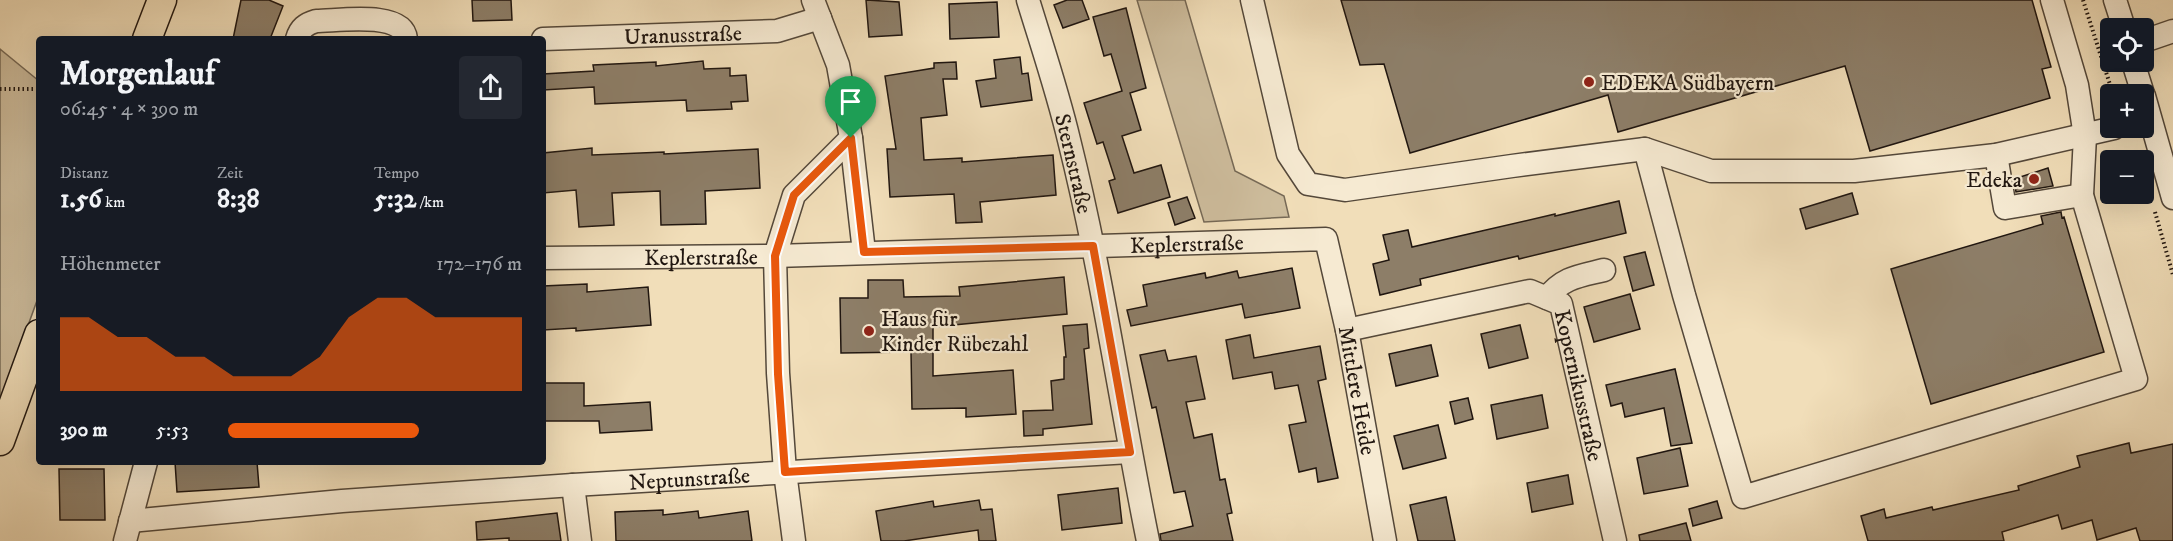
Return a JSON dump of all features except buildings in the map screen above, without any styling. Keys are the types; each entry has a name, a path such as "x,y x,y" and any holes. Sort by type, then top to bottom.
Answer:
{"main road":[{"path":"148,36 162,0"},
{"path":"0,441 36,342"}],"street":[{"name":"Sternstraße","path":"1028,0 1069,138 1093,246 1148,541"},
{"path":"1252,0 1288,154 1308,184 1346,190 1645,150 1711,171 1854,171 1996,155 2100,132"},
{"path":"1645,150 1684,296 1743,497 2136,379 2082,195 2085,136 2077,85 2052,0"},
{"path":"2115,0 2121,18"},
{"path":"817,9 838,65 851,138 864,252"},
{"name":"Uranusstraße","path":"546,39 777,31 817,9"},
{"path":"298,36 306,24 316,21 385,20 400,26 406,36"},
{"path":"2154,38 2173,31"},
{"path":"794,541 785,472 778,374 775,256 794,195 851,138"},
{"path":"2151,138 2163,200"},
{"path":"1996,155 2005,208 2082,195"},
{"name":"Keplerstraße","path":"546,258 775,256 1326,239"},
{"name":"Mittlere Heide","path":"1326,239 1347,330 1385,541"},
{"path":"1547,298 1555,287 1568,279 1604,270"},
{"name":"Kopernikusstraße","path":"1347,330 1530,291 1561,304 1615,541"},
{"name":"Neptunstraße","path":"127,531 342,501 1130,452"},
{"path":"127,531 145,465"},
{"path":"573,485 580,541"}],"path":[{"path":"2083,0 2110,84"},
{"path":"0,89 36,89"},
{"path":"2163,200 2173,275"}],"shaded area":[{"path":"1137,0 1185,0 1235,171 1284,196 1289,217 1204,222"},
{"path":"0,49 36,79 36,303 0,403"}],"place":[{"name":"EDEKA Südbayern","path":"1589,82"},
{"name":"Edeka","path":"2034,179"},
{"name":"Haus für Kinder Rübezahl","path":"869,331"}],"route":[{"path":"851,138 864,252 1093,246 1130,452 785,472 778,374 775,256 794,195 851,138"}]}
